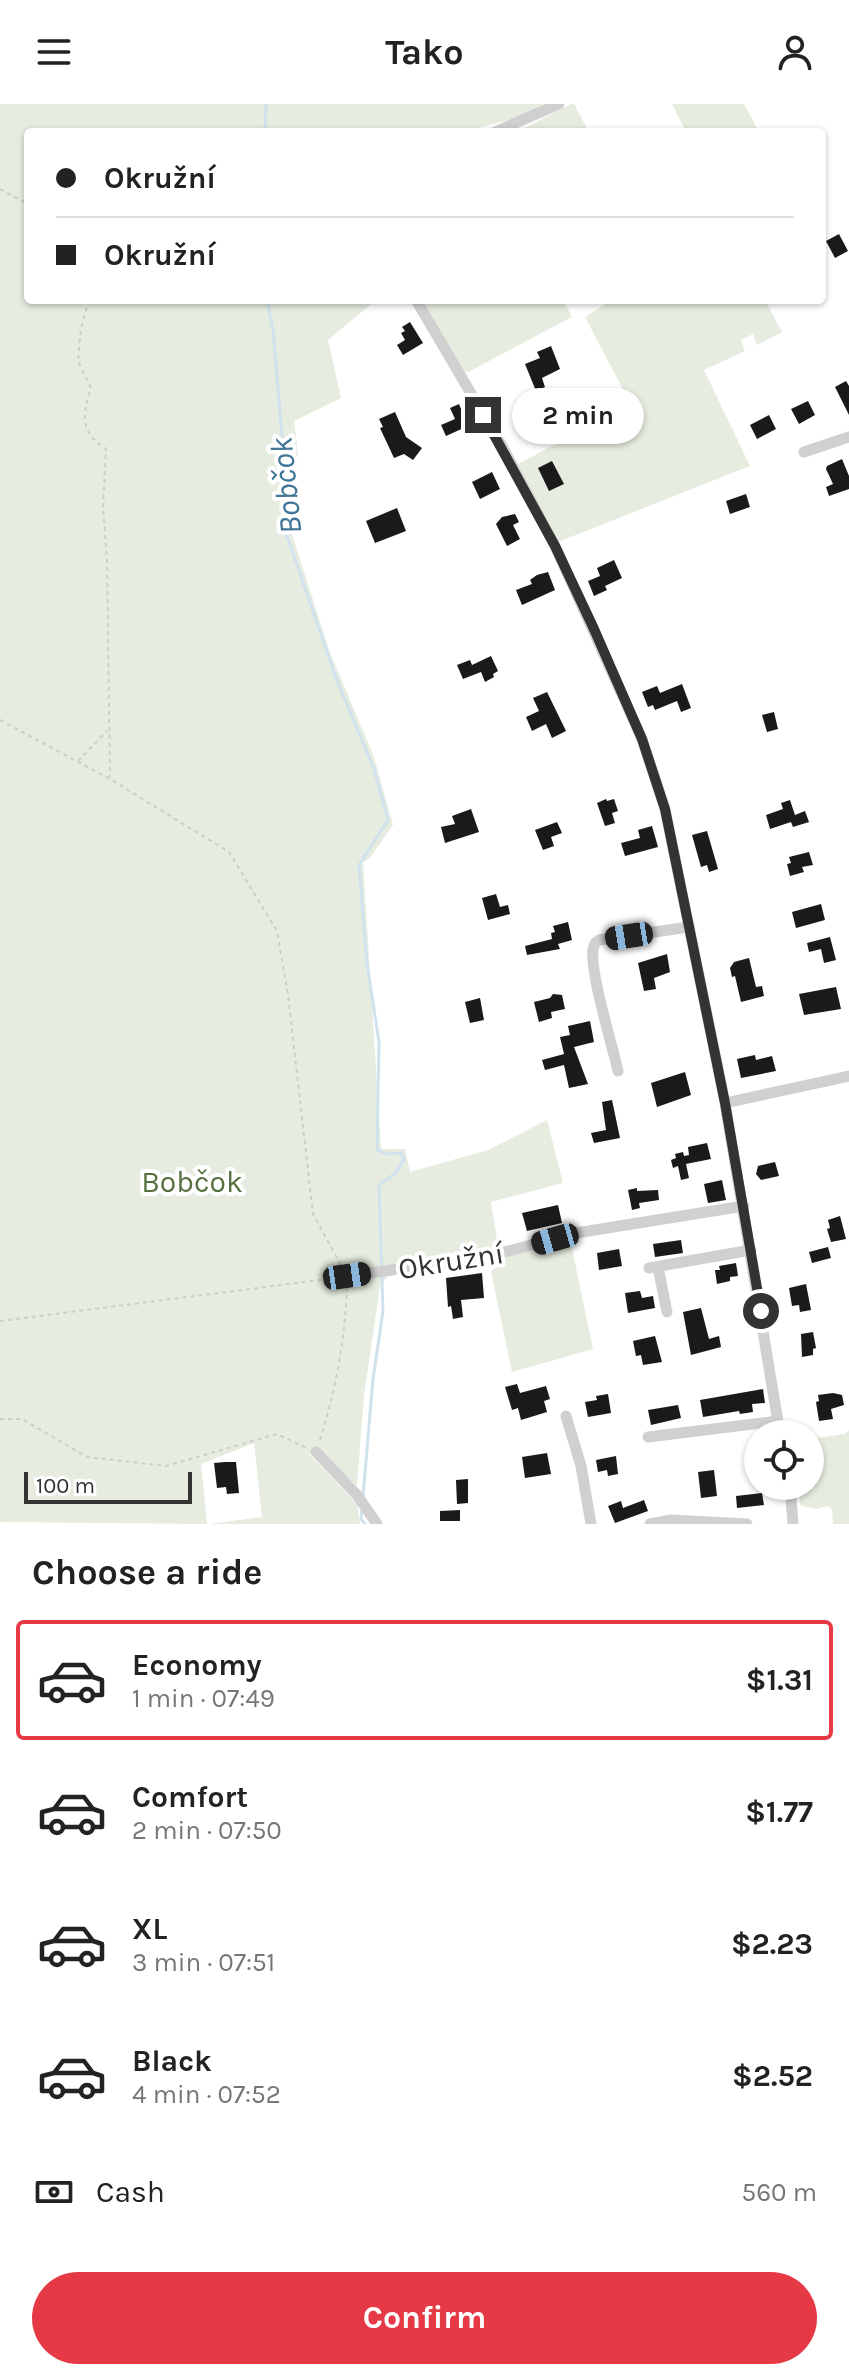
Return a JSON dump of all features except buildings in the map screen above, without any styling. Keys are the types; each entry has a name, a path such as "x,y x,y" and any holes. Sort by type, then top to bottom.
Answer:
{"street":[{"path":"504,128 559,104"},
{"path":"418,304 502,446 555,546 642,739 665,809 725,1103 778,1420"},
{"path":"804,452 849,437"},
{"path":"618,1071 596,976 592,953 594,945 599,940 689,927"},
{"path":"725,1103 849,1076"},
{"name":"Okružní","path":"347,1276 482,1258 576,1233 744,1206"},
{"path":"667,1312 653,1268 751,1250"},
{"path":"566,1416 581,1466 591,1524"},
{"path":"648,1437 744,1430"},
{"path":"316,1452 357,1495 377,1524"},
{"path":"791,1500 793,1524"},
{"path":"650,1524 671,1520 747,1524"}],"path":[{"path":"0,189 24,202"},
{"path":"88,304 81,329 78,361 91,388 85,426 91,440 106,449 103,507 107,560 110,779"},
{"path":"0,720 110,779 229,852 277,931 288,995 313,1214 347,1276 345,1323 334,1395 316,1452 277,1434 166,1466 87,1457 22,1419 0,1419"},
{"path":"77,762 108,731"},
{"path":"0,1321 347,1276"}],"green space":[{"name":"Bobčok","path":"0,104 544,104 521,117 477,128 24,128 24,304 371,304 328,340 341,398 294,421 298,453 291,531 329,650 374,757 393,825 369,859 363,862 381,1149 405,1149 410,1172 488,1150 547,1120 563,1183 491,1202 499,1251 397,1264 380,1286 364,1396 357,1486 323,1454 309,1454 357,1504 360,1524 209,1524 262,1517 254,1443 201,1464 207,1524 0,1522"},
{"path":"574,104 587,128 525,128"},
{"path":"672,104 744,104 757,128 684,128"},
{"path":"423,304 565,304 572,317 468,372 464,371"},
{"path":"606,304 767,304 782,332 757,345 753,334 741,340 745,351 704,370 750,466 558,542 518,464 601,420 629,401 585,317"},
{"path":"570,1239 593,1349 512,1372 491,1272 516,1253"},
{"path":"849,1430 849,1524 833,1524 832,1509 827,1506 818,1509 801,1506 800,1500 824,1500 824,1437 845,1434"}],"waterway":[{"name":"Bobčok","path":"265,128 266,104"},
{"name":"Bobčok","path":"268,304 273,330 288,508 286,533 336,678 374,769 388,820 359,865 367,964 379,1042 377,1150 388,1154 401,1153 404,1159 396,1173 379,1185 383,1311 373,1379 363,1496"},
{"name":"Bobčok","path":"362,1507 361,1519 365,1524"}],"route":[{"path":"483,415 555,546 594,629 642,739 665,809 725,1103 761,1311"}]}
